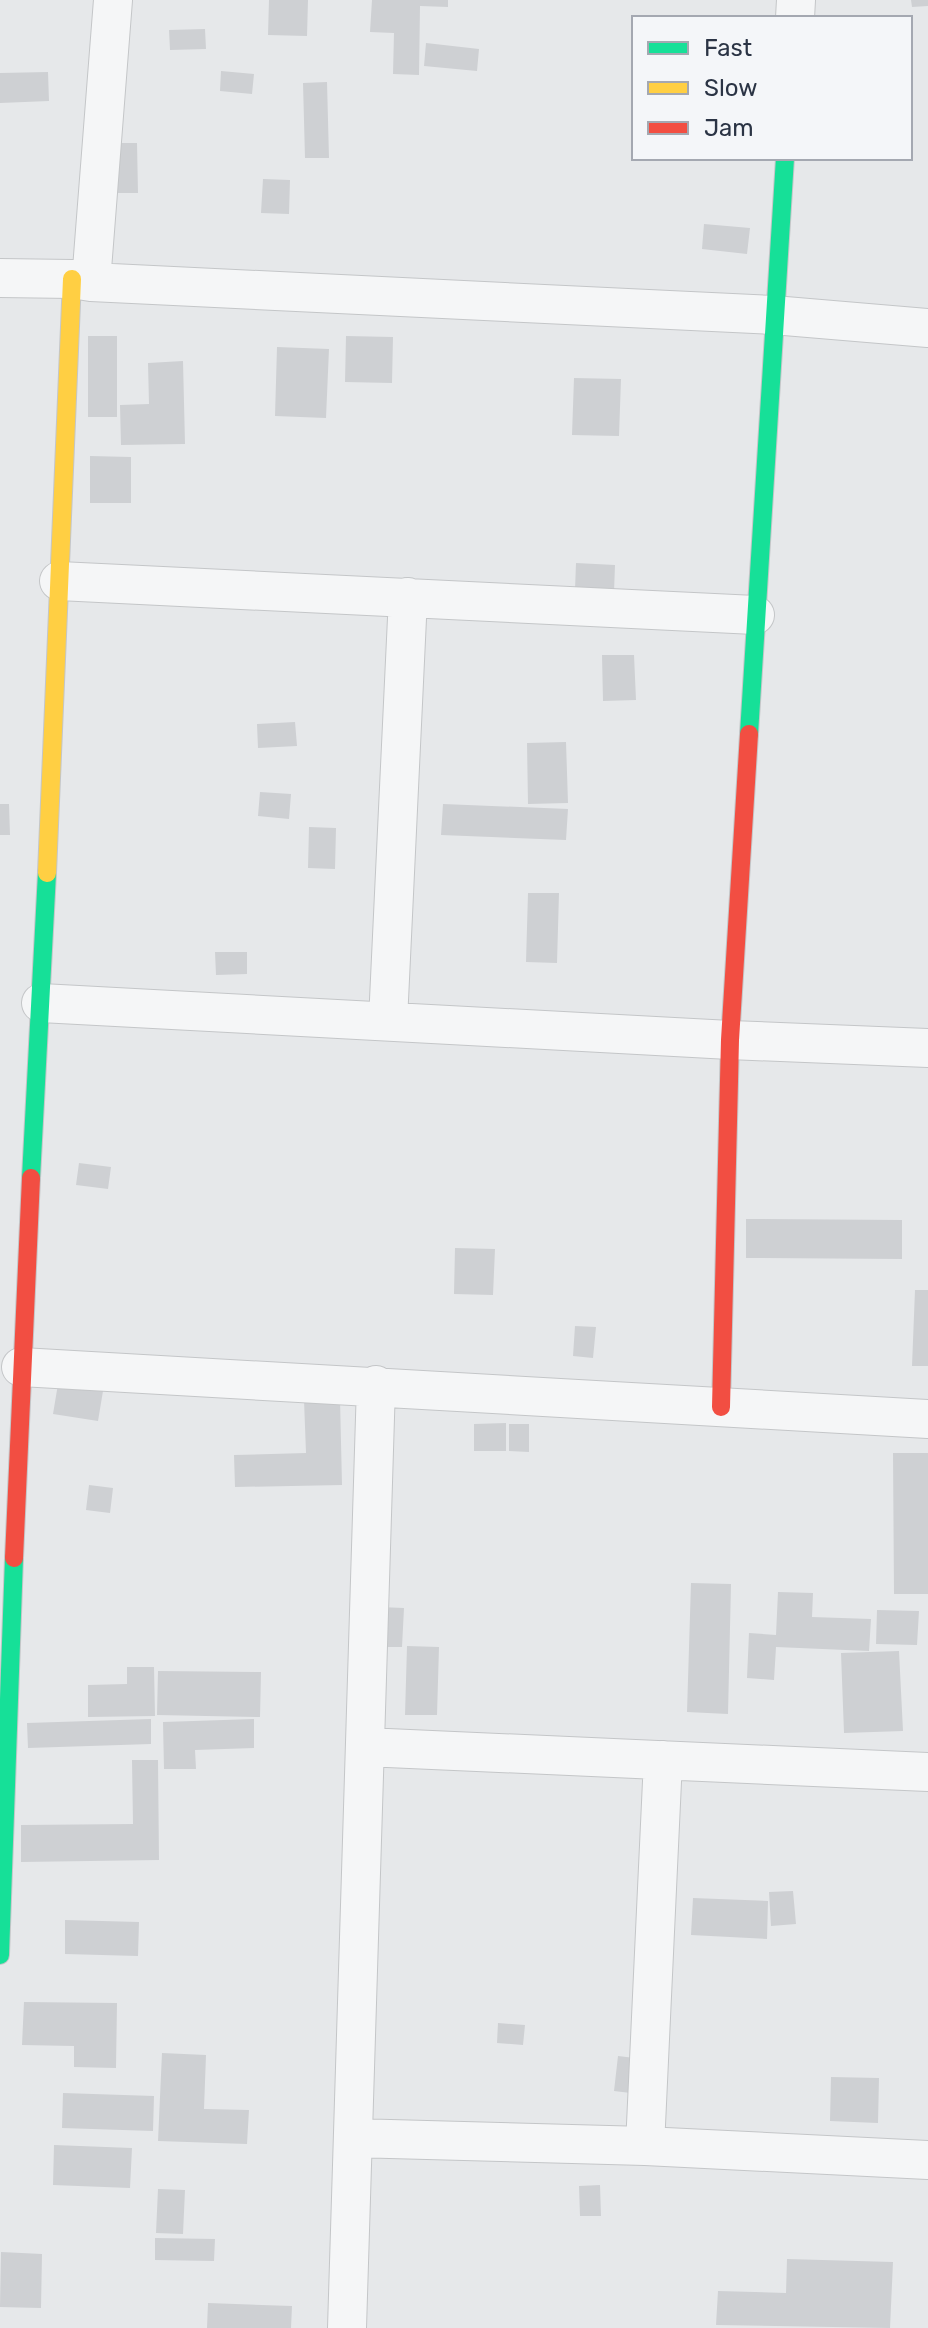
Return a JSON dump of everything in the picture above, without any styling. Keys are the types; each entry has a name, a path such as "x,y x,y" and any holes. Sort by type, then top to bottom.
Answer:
{"street":[{"path":"0,1955 21,1367 59,581 81,280 113,0"},
{"path":"721,1407 730,1040 785,160"},
{"path":"0,278 773,315 928,328"},
{"path":"59,581 755,615"},
{"path":"388,1021 408,597"},
{"path":"41,1003 928,1048"},
{"path":"21,1367 928,1419"},
{"path":"347,2328 376,1385"},
{"path":"365,1747 928,1772"},
{"path":"645,2146 663,1760"},
{"path":"353,2138 645,2146 928,2160"}],"building":[{"path":"269,0 308,0 307,36 268,35"},
{"path":"372,0 448,0 448,7 420,6 419,75 393,74 394,33 370,32"},
{"path":"911,0 928,0 928,6 912,7"},
{"path":"205,29 206,49 170,50 169,30"},
{"path":"426,43 479,49 477,71 424,66"},
{"path":"221,71 254,74 252,94 220,91"},
{"path":"48,72 49,101 0,103 0,73"},
{"path":"327,82 329,158 305,158 303,83"},
{"path":"112,143 137,143 138,193 113,193"},
{"path":"263,179 290,180 289,214 261,213"},
{"path":"704,224 750,228 747,254 702,249"},
{"path":"88,336 117,336 117,417 88,417"},
{"path":"346,336 393,337 392,383 345,382"},
{"path":"277,347 329,349 326,418 275,416"},
{"path":"183,361 185,444 121,445 120,405 149,404 148,363"},
{"path":"574,378 621,379 619,436 572,435"},
{"path":"90,456 131,457 131,503 90,503"},
{"path":"576,563 615,565 614,592 575,590"},
{"path":"602,655 634,655 636,700 603,701"},
{"path":"295,722 297,746 258,748 257,724"},
{"path":"566,742 568,803 528,804 527,743"},
{"path":"260,792 291,794 289,819 258,816"},
{"path":"0,804 9,804 10,835 0,835"},
{"path":"443,804 568,809 566,840 441,835"},
{"path":"309,827 336,828 335,869 308,868"},
{"path":"528,893 559,893 557,963 526,962"},
{"path":"215,952 247,952 247,974 216,975"},
{"path":"79,1163 111,1167 108,1189 76,1185"},
{"path":"746,1219 902,1220 902,1259 746,1258"},
{"path":"455,1248 495,1249 493,1295 454,1294"},
{"path":"915,1290 928,1290 928,1366 912,1366"},
{"path":"575,1326 596,1327 593,1358 573,1356"},
{"path":"58,1384 103,1391 98,1421 53,1414"},
{"path":"340,1399 342,1485 235,1487 234,1455 306,1453 304,1400"},
{"path":"506,1423 506,1451 474,1451 474,1424"},
{"path":"509,1424 529,1424 529,1452 509,1451"},
{"path":"893,1453 928,1453 928,1594 894,1594"},
{"path":"89,1485 113,1488 110,1513 86,1510"},
{"path":"691,1583 731,1584 728,1714 687,1712"},
{"path":"778,1592 813,1593 812,1617 871,1619 869,1651 776,1647 774,1680 747,1678 749,1633 776,1635"},
{"path":"379,1607 404,1608 402,1647 379,1647"},
{"path":"877,1610 919,1611 917,1645 876,1644"},
{"path":"407,1646 439,1647 437,1715 405,1715"},
{"path":"899,1651 903,1731 844,1733 841,1653"},
{"path":"127,1667 154,1667 155,1716 88,1717 88,1685 127,1684"},
{"path":"158,1671 261,1672 260,1717 157,1715"},
{"path":"151,1719 151,1744 28,1748 27,1723"},
{"path":"254,1719 254,1748 195,1750 196,1769 164,1769 163,1722"},
{"path":"132,1760 158,1760 159,1860 21,1862 21,1825 133,1824"},
{"path":"793,1891 796,1924 771,1926 769,1892"},
{"path":"693,1898 768,1901 767,1939 691,1935"},
{"path":"65,1920 139,1922 138,1956 65,1954"},
{"path":"24,2002 117,2003 116,2068 74,2067 74,2046 22,2045"},
{"path":"498,2023 525,2025 523,2045 497,2043"},
{"path":"162,2053 206,2055 204,2109 249,2110 247,2144 158,2141"},
{"path":"618,2056 643,2059 639,2094 614,2091"},
{"path":"831,2077 879,2078 878,2123 830,2121"},
{"path":"63,2093 154,2096 153,2131 62,2128"},
{"path":"54,2145 132,2148 130,2188 53,2185"},
{"path":"600,2185 601,2216 580,2216 579,2186"},
{"path":"158,2189 185,2190 183,2234 156,2233"},
{"path":"155,2238 215,2239 214,2261 155,2260"},
{"path":"1,2252 42,2254 41,2308 0,2307"},
{"path":"787,2259 893,2262 890,2328 716,2325 718,2291 786,2293"},
{"path":"208,2303 292,2306 291,2328 207,2328"}],"traffic: fast":[{"path":"749,734 785,160"},
{"path":"31,1178 47,873"},
{"path":"0,1955 14,1558"}],"traffic: slow":[{"path":"47,873 72,279"}],"traffic: jam":[{"path":"721,1407 730,1040 749,734"},
{"path":"14,1558 31,1178"}]}
